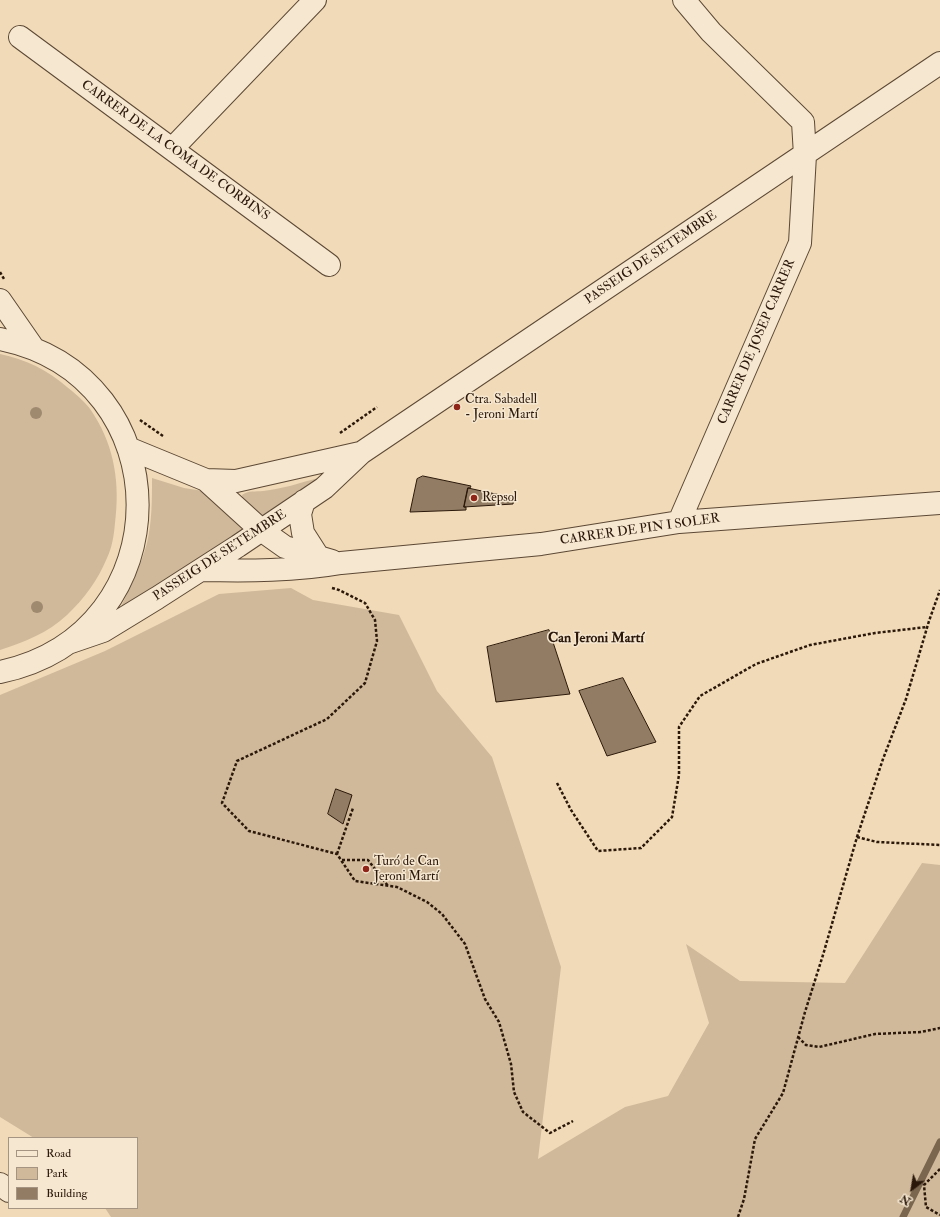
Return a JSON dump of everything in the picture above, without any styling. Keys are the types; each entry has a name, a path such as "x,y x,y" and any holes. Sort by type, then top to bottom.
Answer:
{"street":[{"path":"172,149 315,0"},
{"name":"CARRER DE JOSEP CARRER","path":"679,522 800,243 805,155 803,122 711,32 684,0"},
{"name":"CARRER DE LA COMA DE CORBINS","path":"20,38 329,265"},
{"name":"PASSEIG DE SETEMBRE","path":"68,643 102,631 201,570 324,488 361,453 940,63"},
{"path":"4,293 34,349"},
{"path":"0,339 34,349 62,364 97,394 115,420 128,448 137,486 138,512 136,537 129,562 118,586 105,607 88,627 68,643 42,659 13,670 0,672"},
{"name":"PASSEIG DE SETEMBRE","path":"128,448 206,480 236,481 361,453"},
{"name":"CARRER DE PIN I SOLER","path":"206,480 261,530 285,547 319,558 341,563"},
{"path":"304,501 300,514 303,533 319,558"},
{"name":"CARRER DE PIN I SOLER","path":"201,570 249,571 319,567 341,563 541,544 679,522 939,501"},
{"path":"0,1184 8,1190"}],"path":[{"path":"0,272 4,293"},
{"path":"337,436 377,408"},
{"path":"134,416 164,436"},
{"path":"332,588 365,603 375,620 377,641 365,683 327,719 237,761 222,803 249,831 337,854 355,881 397,887 427,902 442,914 465,944 485,999 499,1022 511,1064 514,1092 523,1112 550,1133 573,1121"},
{"path":"738,1217 744,1199 755,1139 783,1092 858,837 883,759 906,699 940,590"},
{"path":"556,783 571,810 598,851 641,848 672,818 679,775 679,727 700,696 756,664 810,645 875,633 927,628"},
{"path":"337,854 353,808"},
{"path":"858,837 877,842 940,845"},
{"path":"341,860 368,860 388,886"},
{"path":"798,1037 806,1045 819,1048 876,1034 921,1032 940,1028"},
{"path":"940,1170 924,1185 926,1207 940,1215"}],"green space":[{"path":"0,354 27,362 44,370 60,381 89,407 107,440 114,467 117,495 114,532 110,550 99,574 85,596 67,615 52,627 27,640 0,650"},
{"path":"152,478 184,488 210,492 243,527 241,532 120,609 145,552 151,519"},
{"path":"318,478 262,516 243,500 242,495 247,492 277,489"},
{"path":"291,588 313,600 399,615 437,691 492,757 561,967 538,1159 625,1107 668,1096 709,1023 686,944 740,981 845,983 922,863 940,865 940,1217 111,1217 106,1209 138,1209 138,1137 32,1137 0,1117 0,695 105,651 219,594"}],"building":[{"path":"423,476 471,486 468,488 464,507 466,507 466,510 410,512 417,479"},
{"path":"468,488 514,498 513,504 464,507"},
{"path":"549,630 570,694 496,702 487,647"},
{"path":"623,678 656,742 607,756 579,691"},
{"path":"336,789 352,795 343,824 328,814"}],"waterway":[{"path":"903,1217 940,1142"}],"place":[{"name":"Ctra. Sabadell - Jeroni Martí","path":"457,407"},
{"name":"Repsol","path":"474,498"},
{"name":"Turó de Can Jeroni Martí","path":"366,869"}],"district":[{"name":"Can Jeroni Martí","path":"596,639"}]}
